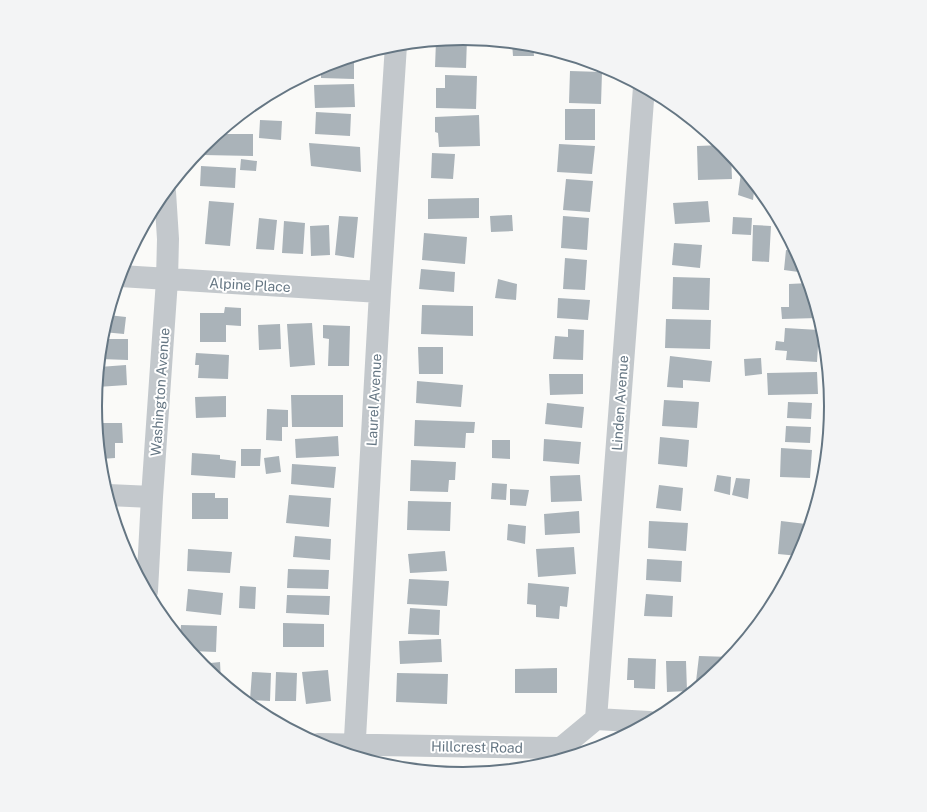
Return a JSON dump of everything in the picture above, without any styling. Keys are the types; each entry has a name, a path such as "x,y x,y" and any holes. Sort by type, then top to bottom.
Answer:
{"street":[{"name":"Laurel Avenue","path":"355,750 380,292 396,52"},
{"name":"Linden Avenue","path":"596,719 644,93"},
{"name":"Washington Avenue","path":"148,580 167,280 168,239 166,201"},
{"name":"Alpine Place","path":"127,277 380,292"},
{"path":"114,495 152,497"},
{"path":"596,719 639,721"},
{"name":"Hillcrest Road","path":"355,750 560,754 596,719"}],"building":[{"path":"467,45 466,68 435,67 436,46"},
{"path":"512,48 534,52 534,56 513,56"},
{"path":"354,62 354,79 321,78 321,74"},
{"path":"570,71 602,72 601,104 569,103"},
{"path":"445,75 477,76 476,109 436,108 436,88 445,88"},
{"path":"354,84 355,107 315,108 314,85"},
{"path":"565,109 595,109 595,140 565,140"},
{"path":"316,112 351,114 350,136 315,134"},
{"path":"479,115 480,146 439,147 438,133 435,132 435,117"},
{"path":"260,120 282,121 281,140 259,138"},
{"path":"226,134 253,134 253,156 204,155"},
{"path":"309,143 360,147 361,172 311,166"},
{"path":"559,144 595,146 592,174 557,172"},
{"path":"713,145 719,151 731,164 732,179 698,180 697,146"},
{"path":"432,153 455,154 453,179 431,178"},
{"path":"241,159 257,161 256,171 240,170"},
{"path":"201,166 236,168 235,188 200,186"},
{"path":"741,175 754,191 753,200 738,195"},
{"path":"566,179 593,181 590,212 563,210"},
{"path":"479,198 479,218 428,219 428,199"},
{"path":"209,201 234,203 230,246 205,244"},
{"path":"708,201 710,222 675,224 673,203"},
{"path":"512,215 513,231 491,232 490,216"},
{"path":"339,216 358,217 354,258 335,255"},
{"path":"563,216 589,218 587,250 561,248"},
{"path":"733,217 752,218 751,235 732,234"},
{"path":"259,218 277,220 274,250 256,249"},
{"path":"284,221 305,223 303,254 282,253"},
{"path":"329,225 330,255 311,256 310,226"},
{"path":"753,225 771,226 769,262 752,261"},
{"path":"424,233 467,237 465,264 422,260"},
{"path":"674,243 702,245 700,268 672,265"},
{"path":"786,250 789,250 798,272 784,270"},
{"path":"565,258 587,260 585,290 563,289"},
{"path":"421,269 455,272 454,292 419,289"},
{"path":"673,277 710,278 709,310 672,309"},
{"path":"498,279 517,284 516,300 495,298"},
{"path":"803,283 813,318 782,319 781,307 789,307 789,284"},
{"path":"558,298 590,300 588,320 557,318"},
{"path":"422,305 473,306 473,336 421,334"},
{"path":"225,307 241,308 241,326 226,325 226,342 200,342 200,313 224,313"},
{"path":"114,316 126,317 124,334 110,333"},
{"path":"666,319 711,320 710,349 665,348"},
{"path":"312,323 315,365 290,367 287,324"},
{"path":"280,324 281,349 259,350 258,325"},
{"path":"323,325 350,326 349,366 328,366 329,339 323,338"},
{"path":"785,328 816,330 818,339 817,362 786,360 787,351 775,350 776,341 784,342"},
{"path":"568,329 584,330 583,360 553,359 555,336 568,337"},
{"path":"109,339 128,339 128,360 106,359"},
{"path":"418,347 443,347 443,374 419,374"},
{"path":"196,353 229,355 228,379 198,378 199,365 195,365"},
{"path":"670,356 712,361 710,382 683,380 683,388 667,387"},
{"path":"761,358 762,374 745,376 744,359"},
{"path":"126,365 127,385 103,387 105,367"},
{"path":"817,372 818,394 768,395 767,373"},
{"path":"549,374 583,374 583,394 550,395"},
{"path":"417,381 463,385 461,407 416,403"},
{"path":"291,395 343,395 343,427 292,427"},
{"path":"226,396 226,417 196,418 195,397"},
{"path":"664,400 699,402 697,428 662,426"},
{"path":"788,402 812,403 811,419 787,418"},
{"path":"547,403 584,407 582,428 545,424"},
{"path":"267,409 288,410 288,427 282,427 282,441 266,440"},
{"path":"415,420 475,422 474,433 466,433 465,448 414,446"},
{"path":"103,423 122,423 123,443 115,443 115,458 107,459"},
{"path":"786,426 811,427 810,443 785,442"},
{"path":"338,436 339,456 296,458 295,439"},
{"path":"660,437 689,440 687,467 658,464"},
{"path":"544,439 581,442 579,464 543,461"},
{"path":"492,440 510,440 510,459 492,458"},
{"path":"781,448 812,450 810,478 780,477"},
{"path":"241,449 261,449 260,466 241,466"},
{"path":"192,453 220,455 220,459 236,461 235,478 191,475"},
{"path":"279,456 281,472 266,474 264,458"},
{"path":"411,460 456,462 455,480 449,480 448,492 410,491"},
{"path":"292,464 336,467 334,488 291,484"},
{"path":"580,475 582,501 551,502 550,476"},
{"path":"717,475 731,477 730,495 714,491"},
{"path":"736,478 750,479 748,499 732,495"},
{"path":"492,483 507,484 506,500 491,499"},
{"path":"659,485 683,488 681,511 656,508"},
{"path":"510,489 529,490 526,506 510,505"},
{"path":"192,493 215,493 215,498 228,498 228,519 192,519"},
{"path":"289,495 331,498 329,527 286,523"},
{"path":"408,501 451,502 450,531 407,530"},
{"path":"579,511 580,533 545,535 544,514"},
{"path":"649,521 688,523 686,551 648,548"},
{"path":"781,521 804,524 792,555 778,554"},
{"path":"508,524 526,526 525,544 507,540"},
{"path":"295,536 331,539 330,560 293,557"},
{"path":"574,547 576,574 538,577 536,549"},
{"path":"188,549 232,552 230,573 187,571"},
{"path":"445,551 447,571 410,573 408,554"},
{"path":"647,559 682,561 681,582 646,580"},
{"path":"288,569 329,570 328,589 287,588"},
{"path":"409,579 449,581 447,606 407,604"},
{"path":"528,583 569,587 567,607 560,606 559,619 536,617 536,605 527,604"},
{"path":"240,586 256,587 255,609 239,608"},
{"path":"188,589 223,593 221,615 186,611"},
{"path":"646,594 673,596 672,617 644,616"},
{"path":"287,595 330,596 329,615 286,613"},
{"path":"410,608 440,610 439,635 408,634"},
{"path":"283,623 324,624 324,647 283,647"},
{"path":"181,625 217,626 216,652 199,651 181,630"},
{"path":"441,639 442,662 400,664 399,641"},
{"path":"699,656 723,657 702,677 696,682"},
{"path":"628,658 656,659 655,689 634,688 634,680 627,680"},
{"path":"666,661 686,661 687,689 684,691 667,692"},
{"path":"220,662 221,673 210,663"},
{"path":"557,668 557,693 515,693 515,669"},
{"path":"328,670 331,701 306,704 302,672"},
{"path":"252,672 271,673 270,701 255,700 250,697"},
{"path":"276,672 297,673 296,701 275,701"},
{"path":"397,673 448,674 447,704 396,702"}]}
